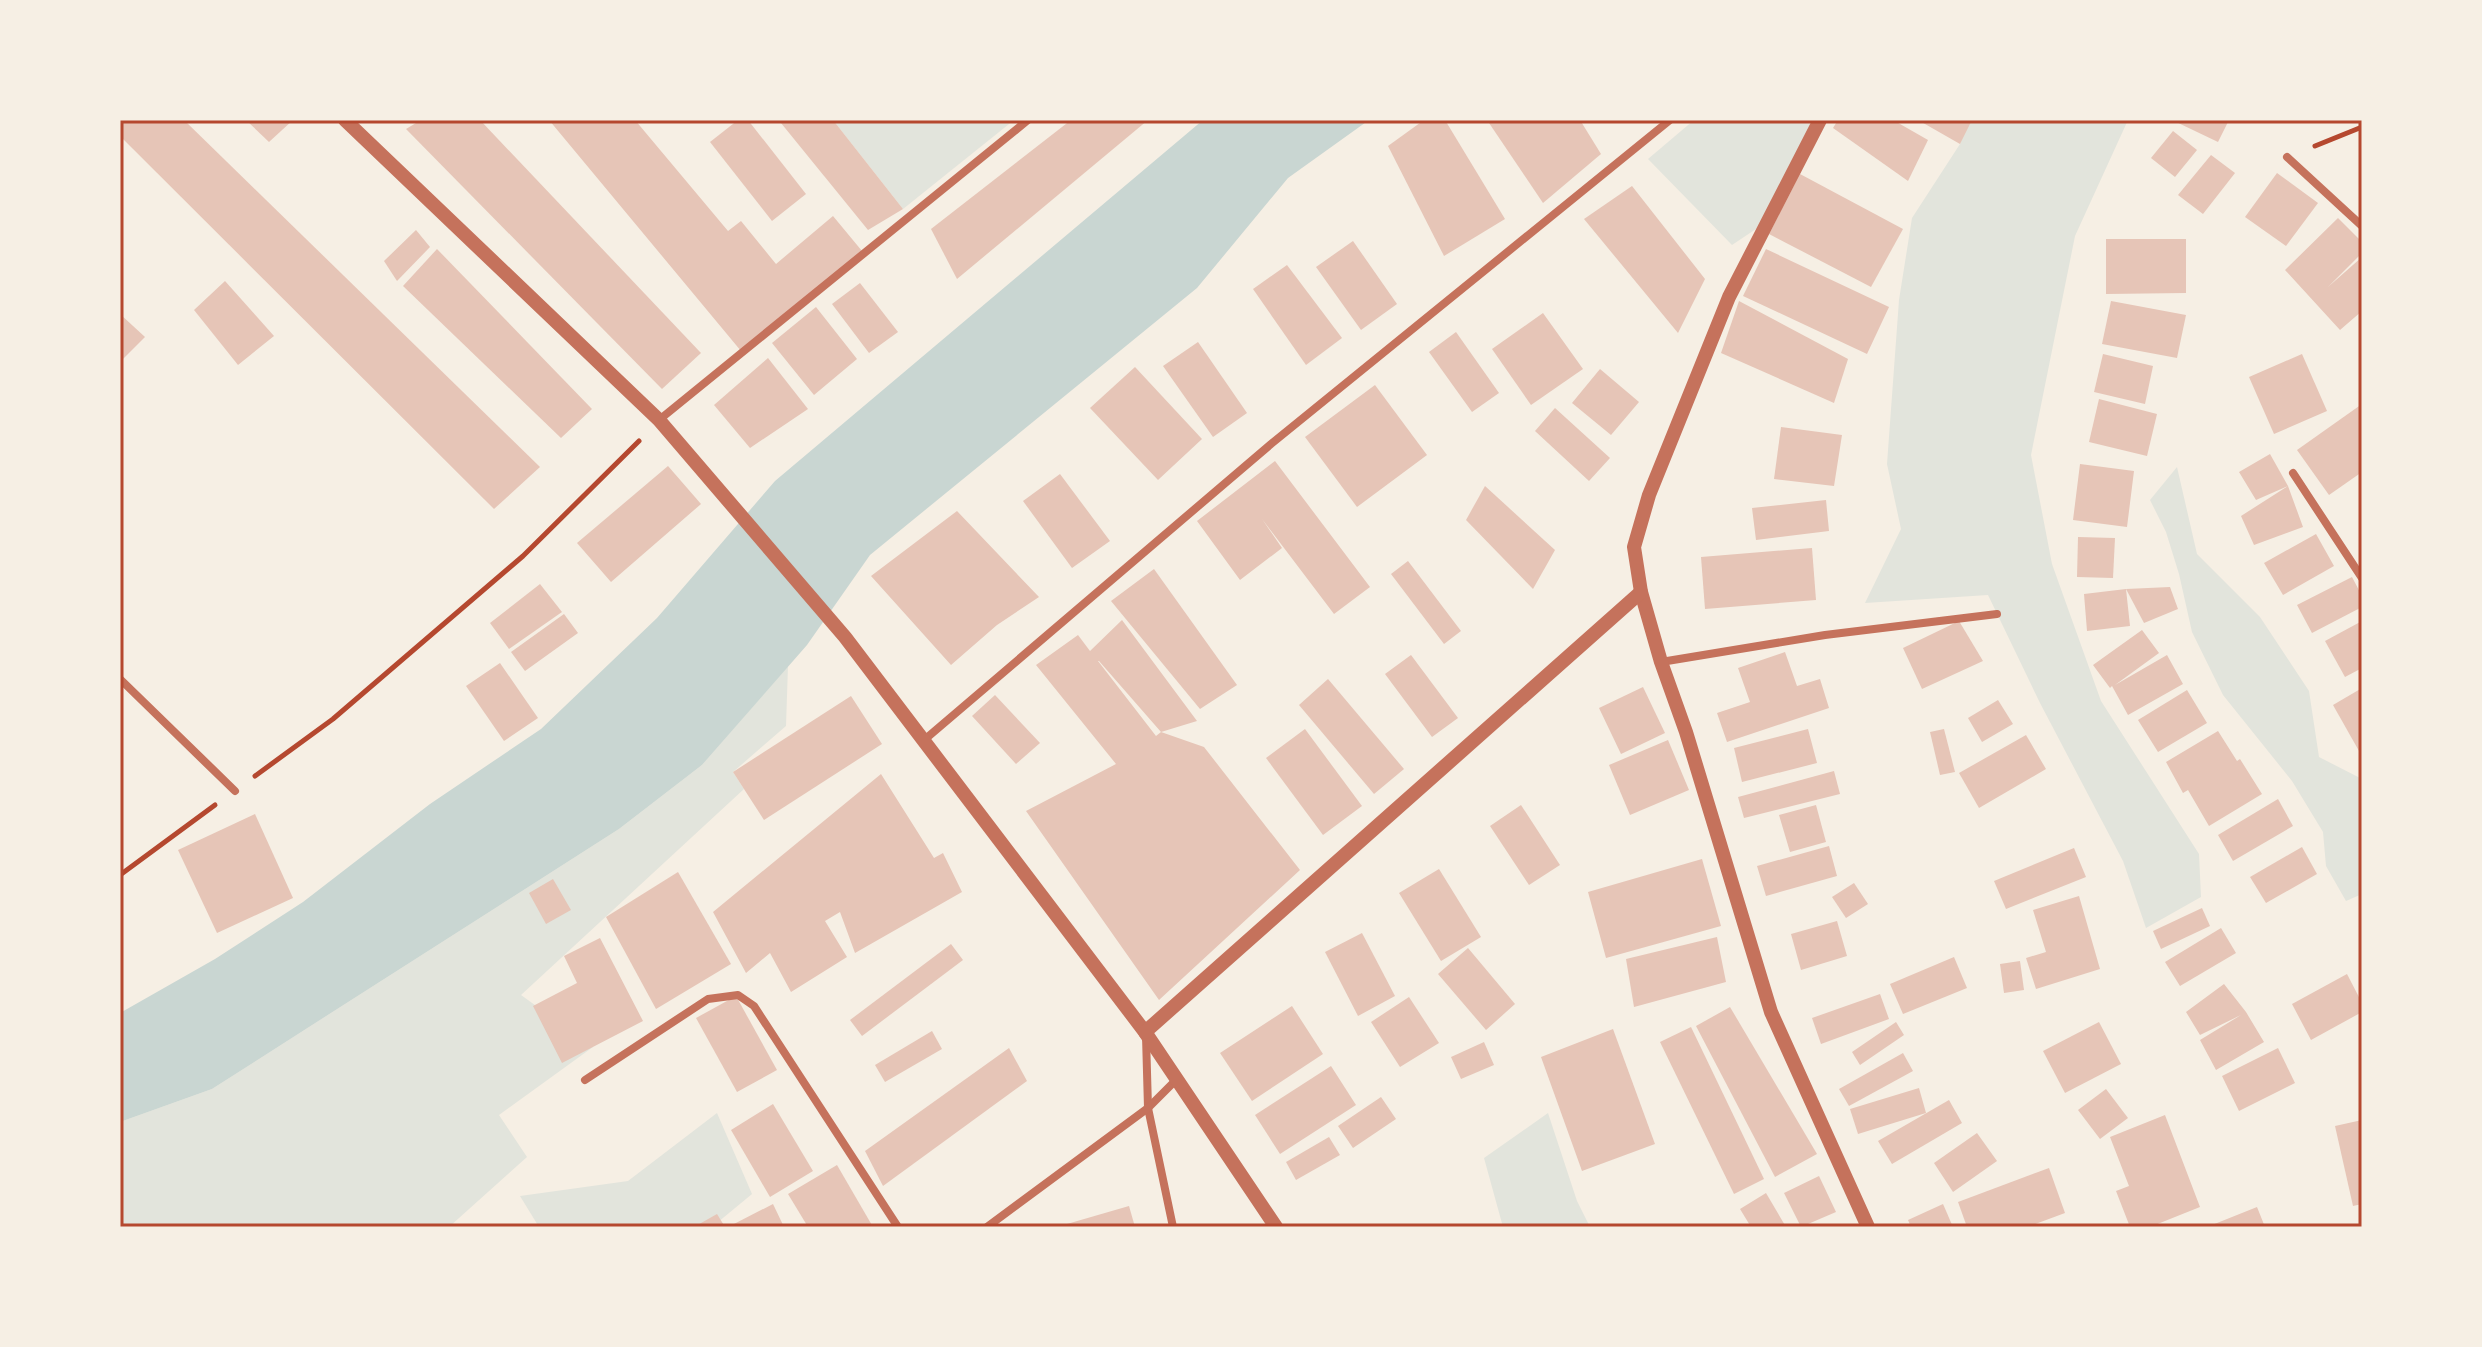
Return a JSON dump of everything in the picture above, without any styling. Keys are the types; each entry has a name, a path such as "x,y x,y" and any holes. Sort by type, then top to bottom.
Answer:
{"street":[{"path":"345,120 659,420 845,637 1145,1032 1276,1227"},
{"path":"659,420 1028,120"},
{"path":"922,741 1271,444 1670,120"},
{"path":"1820,120 1729,297 1649,495 1634,547 1641,592 1661,662 1686,732 1771,1012 1868,1227"},
{"path":"2287,157 2362,226"},
{"path":"2293,473 2362,578"},
{"path":"1145,1032 1641,592"},
{"path":"1661,662 1825,635 1997,614"},
{"path":"120,679 235,791"},
{"path":"585,1080 708,999 738,995 754,1006 898,1227"},
{"path":"1145,1032 1148,1108 1173,1227"},
{"path":"987,1227 1148,1108 1177,1078"}],"path":[{"path":"2287,157 2362,127"},
{"path":"120,875 333,719 523,556 659,420"}],"shaded area":[{"path":"833,120 1014,120 903,209"},
{"path":"1203,120 1369,120 1288,178 1197,288 870,555 807,645 702,765 619,829 212,1089 120,1122 120,1013 215,959 303,902 430,804 541,729 657,618 775,481"},
{"path":"1694,120 1827,120 1756,229 1732,245 1648,159"},
{"path":"1969,120 2128,120 2075,236 2031,455 2052,564 2101,701 2199,854 2201,897 2146,928 2123,861 2040,703 1988,595 1865,603 1901,529 1887,464 1899,300 1912,218 1960,144"},
{"path":"2177,467 2197,554 2260,617 2309,691 2319,757 2362,779 2362,894 2346,901 2326,866 2323,832 2292,781 2223,695 2192,632 2166,532 2150,500"},
{"path":"788,666 786,726 733,772 744,789 521,995 593,1047 499,1115 527,1157 449,1227 120,1227 120,1122 212,1089 619,829 702,765"},
{"path":"717,1113 752,1194 712,1227 539,1227 520,1196 628,1181"},
{"path":"1548,1113 1577,1201 1590,1227 1503,1227 1484,1158"}],"building":[{"path":"120,120 184,120 540,467 494,509 120,136"},
{"path":"246,120 293,120 269,142"},
{"path":"421,120 480,120 701,353 662,389 406,129"},
{"path":"549,120 635,120 728,231 741,221 776,264 833,216 862,251 741,351"},
{"path":"738,120 748,120 806,194 772,221 710,142"},
{"path":"784,120 833,120 903,209 868,230 781,123"},
{"path":"1071,120 1148,120 957,279 931,229"},
{"path":"1424,120 1445,120 1505,219 1444,256 1388,146"},
{"path":"1487,120 1580,120 1601,154 1543,203"},
{"path":"1838,120 1893,120 1928,140 1908,181 1833,128"},
{"path":"1918,120 1972,120 1960,144"},
{"path":"2172,120 2229,120 2218,142"},
{"path":"2173,131 2197,150 2175,177 2151,158"},
{"path":"2211,155 2235,173 2203,214 2178,195"},
{"path":"2277,173 2318,203 2286,246 2245,217"},
{"path":"1800,174 1903,229 1871,287 1769,234"},
{"path":"1632,186 1705,279 1678,333 1584,219"},
{"path":"2338,218 2362,242 2362,253 2328,287 2362,257 2362,311 2340,330 2285,270"},
{"path":"416,230 430,247 397,281 384,261"},
{"path":"2106,239 2186,239 2186,293 2106,294"},
{"path":"1353,241 1397,304 1361,330 1316,267"},
{"path":"437,249 592,409 561,438 403,286"},
{"path":"1766,249 1889,307 1867,354 1743,296"},
{"path":"1287,265 1342,338 1306,365 1253,289"},
{"path":"225,281 274,336 238,365 194,310"},
{"path":"860,283 898,332 869,353 832,304"},
{"path":"1739,301 1848,359 1834,403 1721,353"},
{"path":"2111,301 2186,315 2177,358 2102,344"},
{"path":"816,307 857,359 814,395 772,343"},
{"path":"1543,313 1583,369 1531,405 1492,349"},
{"path":"120,314 145,337 120,362"},
{"path":"1456,332 1499,393 1472,412 1429,352"},
{"path":"1198,342 1247,413 1213,437 1163,366"},
{"path":"2103,354 2153,366 2145,404 2094,392"},
{"path":"2302,354 2327,411 2274,434 2249,377"},
{"path":"768,358 808,409 750,448 714,405"},
{"path":"1135,367 1202,439 1158,480 1090,408"},
{"path":"1600,369 1639,402 1611,435 1572,403"},
{"path":"1375,385 1427,455 1357,507 1305,437"},
{"path":"2099,399 2157,414 2147,456 2089,442"},
{"path":"2362,404 2362,472 2329,495 2297,450"},
{"path":"1555,408 1610,458 1589,481 1535,431"},
{"path":"1781,427 1842,435 1834,486 1774,479"},
{"path":"2270,454 2288,486 2256,500 2239,472"},
{"path":"1275,461 1370,587 1334,614 1262,519 1282,548 1240,580 1197,521"},
{"path":"2080,464 2134,471 2127,527 2073,520"},
{"path":"668,466 701,504 611,582 577,543"},
{"path":"1060,474 1110,541 1072,568 1023,501"},
{"path":"1485,486 1555,550 1533,589 1466,520"},
{"path":"2288,486 2303,527 2254,545 2241,516"},
{"path":"1826,500 1829,531 1756,540 1752,508"},
{"path":"957,511 1039,597 997,625 951,665 871,576"},
{"path":"2316,534 2334,566 2283,595 2264,563"},
{"path":"2078,537 2115,538 2113,578 2077,577"},
{"path":"1812,548 1816,600 1705,609 1701,557"},
{"path":"1408,561 1461,631 1444,644 1391,574"},
{"path":"1154,569 1237,685 1200,709 1111,601"},
{"path":"2352,577 2362,596 2362,607 2312,633 2297,605"},
{"path":"540,584 562,612 509,649 490,623"},
{"path":"2170,587 2178,609 2144,623 2126,589"},
{"path":"2126,589 2130,626 2087,631 2084,594"},
{"path":"564,614 578,633 525,671 511,652"},
{"path":"1122,620 1197,721 1161,732 1204,747 1300,870 1159,1000 1026,811 1116,764 1036,665 1078,635 1090,651","holes":["1098,661 1161,732 1156,736"]},
{"path":"1959,621 1983,661 1922,689 1903,648"},
{"path":"2362,621 2362,668 2345,677 2325,641"},
{"path":"2142,630 2159,653 2115,685 2167,655 2183,684 2128,715 2112,686 2110,688 2093,665"},
{"path":"1785,652 1797,686 1820,679 1829,708 1727,742 1717,713 1750,702 1738,668"},
{"path":"1411,655 1458,718 1432,737 1385,674"},
{"path":"500,663 538,718 504,741 466,686"},
{"path":"1328,679 1404,769 1374,794 1299,705"},
{"path":"1643,687 1665,733 1621,754 1599,708"},
{"path":"2362,688 2362,749 2359,751 2333,705"},
{"path":"2187,690 2207,723 2158,752 2138,720"},
{"path":"995,695 1040,743 1016,764 972,716"},
{"path":"851,696 882,744 764,820 733,772"},
{"path":"1998,700 2013,724 1982,742 1968,718"},
{"path":"1305,729 1362,806 1323,835 1266,758"},
{"path":"1808,729 1817,763 1742,782 1734,748"},
{"path":"1944,729 1955,772 1940,775 1930,732"},
{"path":"2218,731 2262,794 2209,826 2188,790 2183,793 2166,762"},
{"path":"2026,735 2046,769 1979,808 1959,773"},
{"path":"1668,740 1689,790 1630,815 1609,765"},
{"path":"1834,771 1840,794 1744,818 1738,797"},
{"path":"881,774 934,858 943,853 962,892 855,953 840,912 825,921 847,957 791,992 770,953 746,973 713,912"},
{"path":"2278,799 2293,826 2233,861 2218,835"},
{"path":"1521,805 1560,865 1529,885 1490,826"},
{"path":"1816,805 1826,842 1790,852 1779,815"},
{"path":"255,814 293,898 217,933 178,850"},
{"path":"1829,846 1837,876 1766,896 1757,866"},
{"path":"2302,847 2317,874 2266,903 2250,877"},
{"path":"2074,848 2086,877 2006,909 1994,881"},
{"path":"1702,859 1721,926 1606,958 1588,892"},
{"path":"1439,869 1481,937 1441,961 1399,893"},
{"path":"678,872 731,964 656,1009 606,917"},
{"path":"553,879 571,910 546,924 529,893"},
{"path":"1854,883 1868,904 1846,918 1832,897"},
{"path":"2079,896 2100,969 2036,989 2026,958 2046,952 2033,910"},
{"path":"2202,908 2210,926 2161,949 2153,931"},
{"path":"1837,921 1847,956 1801,970 1791,934"},
{"path":"2221,928 2236,953 2180,986 2165,962"},
{"path":"1362,933 1395,996 1358,1016 1325,952"},
{"path":"1717,937 1726,982 1634,1007 1626,959"},
{"path":"600,938 643,1021 562,1063 533,1006 577,983 564,956"},
{"path":"951,944 963,960 862,1036 850,1020"},
{"path":"1468,948 1515,1004 1486,1030 1438,974"},
{"path":"1954,957 1967,988 1903,1014 1890,984"},
{"path":"2020,961 2024,990 2004,993 2000,964"},
{"path":"2347,974 2362,1003 2362,1012 2311,1040 2292,1004"},
{"path":"2224,984 2264,1042 2216,1070 2200,1040 2241,1015 2200,1035 2186,1012"},
{"path":"1880,994 1889,1019 1821,1044 1812,1018"},
{"path":"736,996 777,1070 737,1092 696,1018"},
{"path":"1409,997 1439,1043 1400,1067 1371,1022"},
{"path":"1292,1006 1323,1054 1252,1101 1220,1053"},
{"path":"1730,1007 1817,1154 1775,1177 1696,1026"},
{"path":"1896,1022 1904,1035 1860,1065 1852,1052"},
{"path":"2099,1022 2121,1064 2065,1093 2043,1051"},
{"path":"1691,1027 1764,1179 1734,1194 1660,1042"},
{"path":"1613,1029 1655,1144 1582,1171 1541,1057"},
{"path":"932,1031 942,1049 885,1082 875,1065"},
{"path":"1484,1042 1494,1065 1461,1079 1451,1057"},
{"path":"1009,1048 1027,1081 883,1186 865,1151"},
{"path":"2278,1048 2295,1083 2239,1111 2222,1076"},
{"path":"1903,1053 1913,1071 1849,1106 1839,1089"},
{"path":"1331,1066 1356,1105 1280,1154 1255,1115"},
{"path":"1919,1088 1926,1113 1858,1134 1850,1109"},
{"path":"2106,1089 2128,1118 2100,1139 2078,1110"},
{"path":"1381,1097 1396,1119 1353,1148 1338,1126"},
{"path":"1949,1100 1962,1123 1892,1164 1878,1141"},
{"path":"773,1104 813,1171 770,1197 731,1130"},
{"path":"2165,1115 2200,1207 2150,1227 2130,1227 2116,1191 2129,1186 2110,1137"},
{"path":"2362,1120 2362,1204 2353,1206 2335,1126"},
{"path":"1977,1133 1997,1161 1953,1192 1934,1163"},
{"path":"1329,1137 1340,1155 1296,1180 1286,1162"},
{"path":"837,1165 873,1227 808,1227 788,1194"},
{"path":"2049,1168 2065,1213 2027,1227 1967,1227 1958,1202"},
{"path":"1819,1176 1836,1212 1801,1227 1784,1193"},
{"path":"1766,1193 1786,1227 1751,1227 1740,1209"},
{"path":"773,1204 784,1227 732,1225"},
{"path":"1943,1204 1953,1227 1911,1227 1908,1220"},
{"path":"1129,1206 1135,1227 1060,1227 1060,1226"},
{"path":"2257,1207 2265,1227 2207,1227"},
{"path":"717,1214 725,1227 694,1227"}]}
